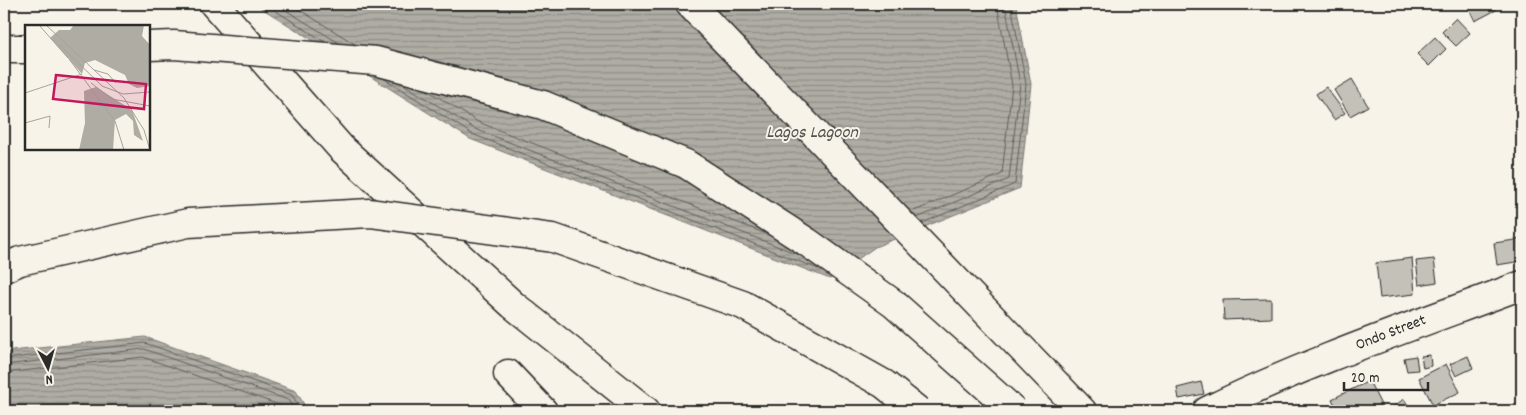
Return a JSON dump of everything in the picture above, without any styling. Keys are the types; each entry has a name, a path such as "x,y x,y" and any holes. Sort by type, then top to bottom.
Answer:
{"main road":[{"path":"214,4 341,148 513,305 646,411"},
{"path":"690,4 1082,411"},
{"path":"150,46 174,45 376,60 543,105 686,164 807,242 894,304 1014,411"},
{"path":"4,50 25,49"},
{"path":"4,268 20,261 188,223 370,213 553,238 743,305 884,384 918,411"},
{"name":"Ondo Street","path":"1207,411 1251,390 1359,345 1522,284"},
{"path":"508,374 543,411"}],"water":[{"name":"Lagos Lagoon","path":"255,4 1016,4 1031,84 1020,188 875,247 830,279 470,139"},
{"path":"145,337 296,391 308,411 4,411 4,355 11,351"}],"building":[{"path":"1467,4 1493,4 1496,10 1475,21"},
{"path":"1456,18 1470,33 1456,46 1442,32"},
{"path":"1435,37 1446,49 1429,66 1417,54"},
{"path":"1352,79 1368,106 1350,116 1334,90"},
{"path":"1326,87 1345,113 1334,120 1316,94"},
{"path":"1522,239 1522,261 1497,265 1494,243"},
{"path":"1412,258 1415,294 1380,298 1376,263"},
{"path":"1434,259 1437,282 1419,285 1416,261"},
{"path":"1271,299 1271,318 1224,320 1223,300"},
{"path":"1430,355 1431,366 1423,368 1421,356"},
{"path":"1416,356 1418,370 1407,371 1404,358"},
{"path":"1468,356 1473,368 1456,376 1450,364"},
{"path":"1446,364 1460,392 1433,405 1419,378"},
{"path":"1369,381 1384,411 1338,411 1332,399"},
{"path":"1201,382 1204,394 1179,399 1177,388"},
{"path":"1404,399 1412,411 1387,411"}]}
